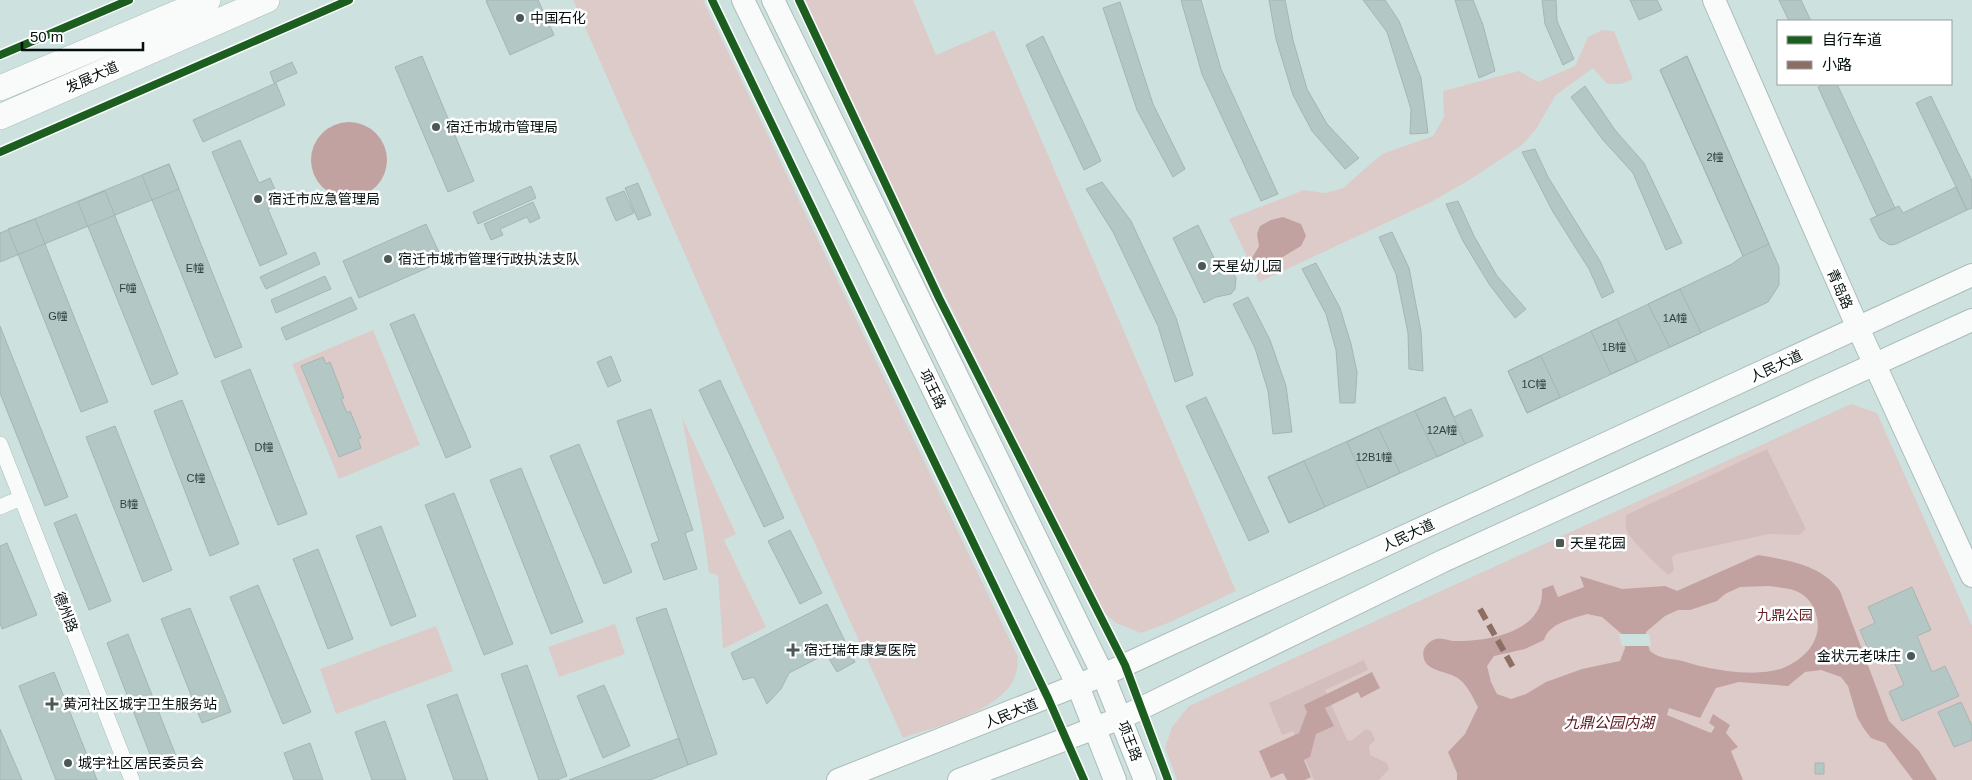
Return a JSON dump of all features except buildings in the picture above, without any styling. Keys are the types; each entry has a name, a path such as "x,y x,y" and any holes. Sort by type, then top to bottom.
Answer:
{"main road":[{"name":"发展大道","path":"0,88 208,0"},
{"name":"发展大道","path":"0,117 267,0"},
{"name":"项王路","path":"743,0 1078,686 1115,780"},
{"name":"项王路","path":"773,0 1103,675 1145,780"},
{"name":"青岛路","path":"1714,0 1858,328 1972,576"},
{"name":"人民大道","path":"838,780 1103,675 1972,275"},
{"path":"959,780 1121,718 1443,561 1972,320"}],"street":[{"name":"德州路","path":"0,444 132,780"},
{"path":"0,507 21,498"}],"green space":[{"path":"573,0 703,0 1018,657 1017,671 1010,686 999,697 984,707 950,722 903,738 732,361"},
{"path":"802,0 913,0 936,55 994,30 1236,591 1168,623 1141,633 1116,623 1103,612 844,93"},
{"path":"1602,30 1614,31 1633,79 1621,84 1607,84 1593,68 1556,95 1536,129 1522,145 1471,179 1431,202 1259,282 1229,219 1304,190 1325,193 1343,188 1382,154 1433,136 1444,117 1443,91 1519,71 1538,82 1575,66 1588,37"},
{"path":"373,330 420,445 339,479 292,364"},
{"name":"九鼎公园","path":"1851,404 1877,413 1972,626 1972,780 1177,780 1165,748 1172,727 1189,706"},
{"path":"682,417 736,534 724,540 766,627 723,649 718,575 709,573"},
{"path":"615,624 625,654 559,677 548,647"},
{"path":"436,626 453,671 336,714 320,669"}],"shaded area":[{"path":"1767,449 1806,529 1799,535 1769,534 1676,554 1672,557 1674,570 1669,575 1629,535 1626,528 1626,515"},
{"path":"1364,660 1368,670 1325,690 1347,740 1351,741 1366,729 1371,731 1375,740 1369,746 1370,755 1387,763 1389,769 1379,780 1314,780 1293,731 1282,735 1269,703"}],"water":[{"path":"349,122 364,125 376,133 384,145 387,160 384,175 376,187 364,195 349,198 334,195 322,187 314,175 311,160 314,145 322,133 334,125"},
{"path":"1283,217 1301,224 1306,236 1301,246 1261,270 1253,268 1252,258 1259,246 1257,234 1260,226 1271,220"},
{"name":"九鼎公园内湖","path":"1758,555 1803,565 1824,575 1840,591 1889,721 1919,751 1937,780 1913,780 1885,743 1871,738 1864,729 1857,717 1848,686 1841,677 1821,670 1805,672 1788,686 1739,682 1716,688 1700,718 1669,708 1667,715 1711,733 1715,727 1709,723 1713,714 1730,725 1726,733 1738,747 1731,751 1743,780 1457,780 1457,773 1448,752 1465,734 1478,707 1468,689 1459,679 1434,669 1426,663 1423,652 1427,644 1438,639 1468,641 1512,632 1524,625 1534,615 1540,604 1542,589 1553,585 1558,597 1584,587 1580,576 1622,589 1665,586 1677,591","holes":["1770,586 1797,591 1807,598 1812,604 1817,619 1818,628 1812,644 1807,652 1792,664 1773,671 1734,672 1663,657 1650,651 1646,632 1665,616 1678,610 1690,610 1717,601 1725,594 1740,587","1587,614 1602,617 1624,636 1625,648 1620,661 1582,669 1546,682 1526,694 1511,699 1497,694 1491,682 1487,666 1494,656 1525,649 1544,640 1551,629 1556,626"]},
{"path":"1372,672 1380,688 1361,698 1358,692 1325,708 1334,726 1316,734 1310,757 1304,760 1311,777 1305,780 1287,780 1283,773 1271,778 1259,751 1299,733 1307,712 1304,705"}],"pier":[{"path":"1619,634 1649,634 1651,646 1622,646"}],"marked path":[{"path":"1480,609 1515,671"}],"cycle path":[{"path":"0,55 129,0"},
{"path":"0,152 349,0"},
{"path":"712,0 1048,698 1084,780"},
{"path":"799,0 939,298 1125,665 1168,780"}],"place":[{"name":"中国石化","path":"520,18"},
{"name":"宿迁市城市管理局","path":"436,127"},
{"name":"宿迁市应急管理局","path":"258,199"},
{"name":"宿迁市城市管理行政执法支队","path":"388,259"},
{"name":"天星幼儿园","path":"1202,266"},
{"name":"天星花园","path":"1560,543"},
{"name":"宿迁瑞年康复医院","path":"793,650"},
{"name":"金状元老味庄","path":"1911,656"},
{"name":"黄河社区城宇卫生服务站","path":"52,704"},
{"name":"城宇社区居民委员会","path":"68,763"}]}
